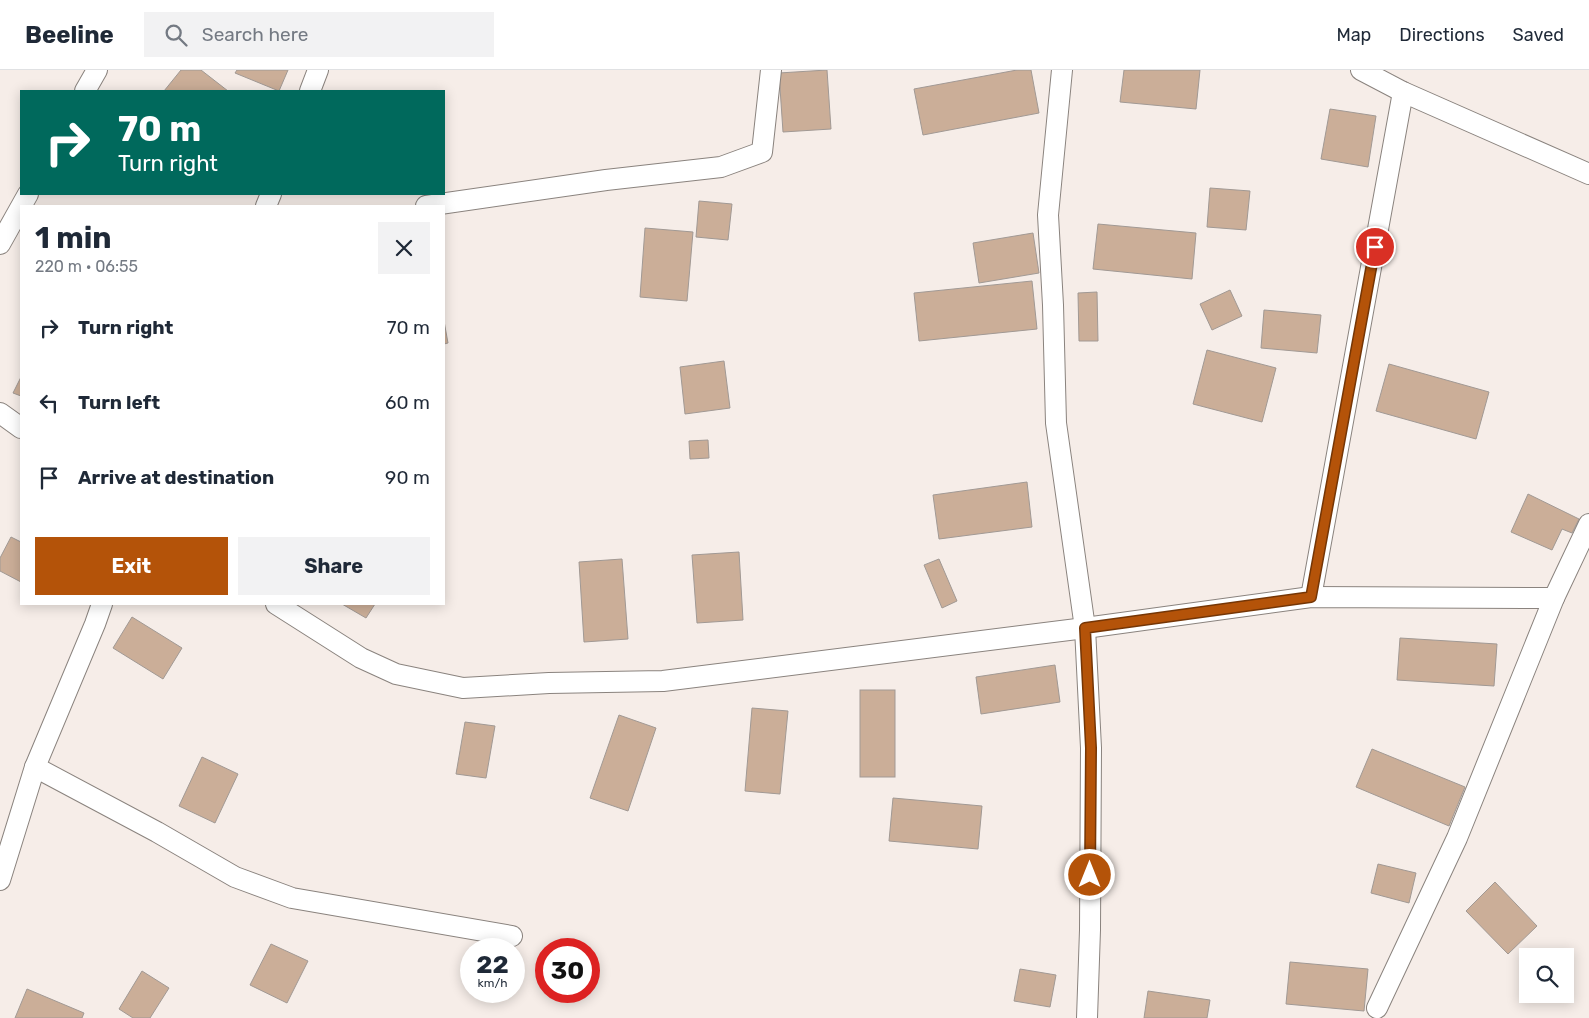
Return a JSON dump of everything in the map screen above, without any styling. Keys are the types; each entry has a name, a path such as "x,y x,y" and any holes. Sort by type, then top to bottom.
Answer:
{"street":[{"path":"86,90 97,70"},
{"path":"310,90 318,70"},
{"path":"433,205 606,180 721,167 762,152 771,70"},
{"path":"1062,70 1048,215 1053,305 1056,423 1085,628 1091,748 1090,930 1087,1018"},
{"path":"1361,70 1403,92 1589,174"},
{"path":"1311,597 1403,92"},
{"path":"0,244 20,208"},
{"path":"0,413 20,427"},
{"path":"1377,1008 1457,838 1554,598 1589,524"},
{"path":"278,605 361,658 396,674 463,688 549,683 663,681 1085,628 1311,597 1554,598"},
{"path":"0,880 35,767 102,605"},
{"path":"35,767 157,832 235,877 292,898 512,936"}],"building":[{"path":"181,70 201,70 227,90 165,90"},
{"path":"237,70 288,70 279,90 235,73"},
{"path":"827,70 831,129 783,132 779,73"},
{"path":"1017,70 1031,70 1039,113 923,135 914,89"},
{"path":"1124,70 1200,70 1196,109 1120,102"},
{"path":"1330,109 1376,116 1368,167 1321,159"},
{"path":"1210,188 1250,191 1246,230 1207,227"},
{"path":"699,201 732,204 728,240 696,237"},
{"path":"1098,224 1196,233 1192,279 1093,269"},
{"path":"645,228 693,232 687,301 640,297"},
{"path":"1033,233 1039,273 979,283 973,243"},
{"path":"1032,281 1037,329 919,341 914,293"},
{"path":"1230,290 1242,316 1212,330 1200,304"},
{"path":"1097,292 1098,341 1079,341 1078,293"},
{"path":"1264,310 1321,315 1317,353 1261,348"},
{"path":"445,326 448,343 445,344"},
{"path":"1207,350 1276,368 1262,422 1193,404"},
{"path":"724,361 730,408 685,414 680,367"},
{"path":"1389,364 1489,392 1476,439 1376,411"},
{"path":"20,379 20,396 13,393"},
{"path":"708,440 709,458 690,459 689,441"},
{"path":"1027,482 1032,527 939,539 933,495"},
{"path":"1528,494 1579,519 1572,533 1562,529 1552,550 1511,532"},
{"path":"11,537 20,542 20,581 0,571 0,558"},
{"path":"739,552 743,620 697,623 692,555"},
{"path":"622,559 628,639 584,642 579,562"},
{"path":"939,559 957,601 942,608 924,565"},
{"path":"344,605 374,605 366,618"},
{"path":"132,617 182,648 163,679 113,648"},
{"path":"1400,638 1497,644 1494,686 1397,680"},
{"path":"1055,665 1060,702 981,714 976,677"},
{"path":"860,690 895,690 895,777 860,777"},
{"path":"752,708 788,711 780,794 745,791"},
{"path":"619,715 656,728 628,811 590,798"},
{"path":"465,722 495,726 486,778 456,774"},
{"path":"1372,749 1465,787 1449,826 1356,787"},
{"path":"202,757 238,774 215,823 179,806"},
{"path":"893,798 982,806 978,849 889,841"},
{"path":"1378,864 1416,873 1409,903 1371,893"},
{"path":"1495,882 1537,926 1508,954 1466,911"},
{"path":"271,944 308,961 287,1003 250,985"},
{"path":"1290,962 1368,969 1364,1011 1286,1004"},
{"path":"1020,969 1056,975 1050,1007 1014,1001"},
{"path":"142,971 169,988 150,1018 133,1018 119,1009"},
{"path":"27,989 84,1013 82,1018 15,1018"},
{"path":"1148,991 1210,1000 1207,1018 1144,1018"}],"route":[{"path":"1090,875 1091,748 1085,628 1311,597 1375,247"}]}
